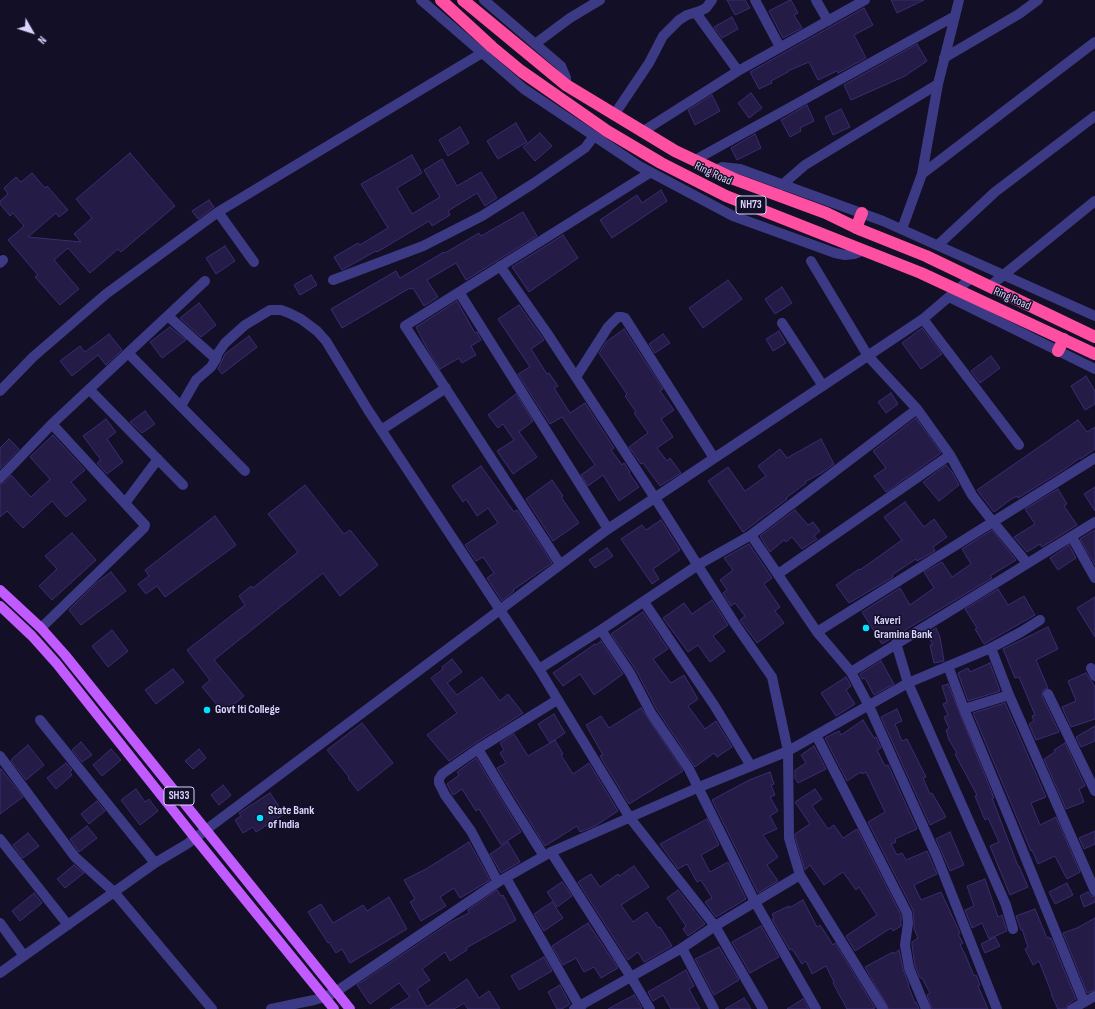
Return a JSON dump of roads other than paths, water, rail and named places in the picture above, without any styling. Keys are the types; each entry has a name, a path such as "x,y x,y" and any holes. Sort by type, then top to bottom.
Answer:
{"highway":[{"name":"Ring Road","path":"441,0 492,47 567,111 607,131 654,159 726,196 864,250 953,293 1064,339 1095,354"},
{"name":"Ring Road","path":"463,0 566,85 675,151 734,180 826,213 856,228 926,256 1095,337"},
{"path":"856,228 862,213"},
{"path":"1058,351 1064,339"}],"main road":[{"name":"SH33","path":"0,590 41,628 144,752 350,1009"},
{"name":"SH33","path":"0,606 32,636 57,664 195,838 334,1009"}],"street":[{"path":"421,0 524,89 567,111 594,136 639,166 733,216 835,253 845,255 854,254 864,250"},
{"path":"484,0 561,66 566,78 566,85"},
{"path":"535,44 570,18 600,0"},
{"path":"614,115 649,63 663,36 679,20 706,8 712,0"},
{"path":"755,0 780,47"},
{"path":"816,0 828,20"},
{"path":"642,132 738,71 864,0"},
{"path":"902,229 922,174 938,84 959,0"},
{"path":"944,58 1019,14 1038,0"},
{"path":"696,12 738,71"},
{"path":"695,160 955,16"},
{"path":"922,174 1095,42"},
{"path":"0,391 33,358 106,294 218,212 482,53"},
{"path":"782,185 805,165 938,84"},
{"path":"938,245 995,192 1095,116"},
{"path":"333,280 423,246 482,216 586,148 594,136"},
{"path":"715,170 722,167 740,169 862,213 902,229 1095,316"},
{"path":"560,564 405,326 651,172"},
{"path":"990,286 1095,201"},
{"path":"218,212 254,262"},
{"path":"811,261 868,356 917,409 950,455 972,495 1027,563"},
{"path":"500,266 547,333 735,624 772,676 788,751 789,838 800,875 883,1009"},
{"path":"0,973 114,892 206,830 608,529 923,319 971,278"},
{"path":"0,478 52,424 205,281"},
{"path":"459,292 608,529"},
{"path":"953,293 1058,351 1095,369"},
{"path":"181,406 196,380 211,367 225,343 245,325 264,313 270,310 281,310 301,319 317,331 326,341 381,430 538,670 630,818 715,926 763,1009"},
{"path":"168,316 216,359"},
{"path":"576,377 608,327 618,317 622,316 625,318 714,458"},
{"path":"923,319 1019,446"},
{"path":"782,324 823,386"},
{"path":"128,353 245,471"},
{"path":"381,430 446,388"},
{"path":"89,389 183,485"},
{"path":"538,670 644,602 698,565 751,535 917,409"},
{"path":"41,628 144,528 143,522 52,424"},
{"path":"778,574 950,455"},
{"path":"817,632 1095,458"},
{"path":"125,503 158,459"},
{"path":"850,672 1095,522"},
{"path":"751,535 817,632 850,672 869,706 937,857 997,1009"},
{"path":"1072,537 1095,578"},
{"path":"644,602 714,705 752,766"},
{"path":"271,1009 325,997 337,991 502,880 548,854 697,788 788,751 908,683 991,648 1040,620"},
{"path":"601,630 630,673 651,713 687,767 755,902 816,1009"},
{"path":"896,643 908,683 1006,905 1013,929"},
{"path":"991,648 1009,695 1095,891"},
{"path":"948,666 964,709 1084,1002"},
{"path":"1048,694 1095,790"},
{"path":"964,709 1009,695"},
{"path":"557,700 478,748 442,774 439,778 439,783 445,795 502,880 578,1008 682,948 715,926 800,875"},
{"path":"40,720 156,863"},
{"path":"816,735 907,913 908,923 905,945 909,968 926,1009"},
{"path":"478,748 510,802 548,854 631,977 650,1009"},
{"path":"0,756 75,857 114,892 212,1009"},
{"path":"0,839 68,925"},
{"path":"0,923 24,956"},
{"path":"682,948 714,1009"},
{"path":"1072,1009 1095,996"}],"place":[{"name":"Kaveri Gramina Bank","path":"866,628"},
{"name":"Govt Iti College","path":"207,710"},
{"name":"State Bank of India","path":"260,818"}]}
